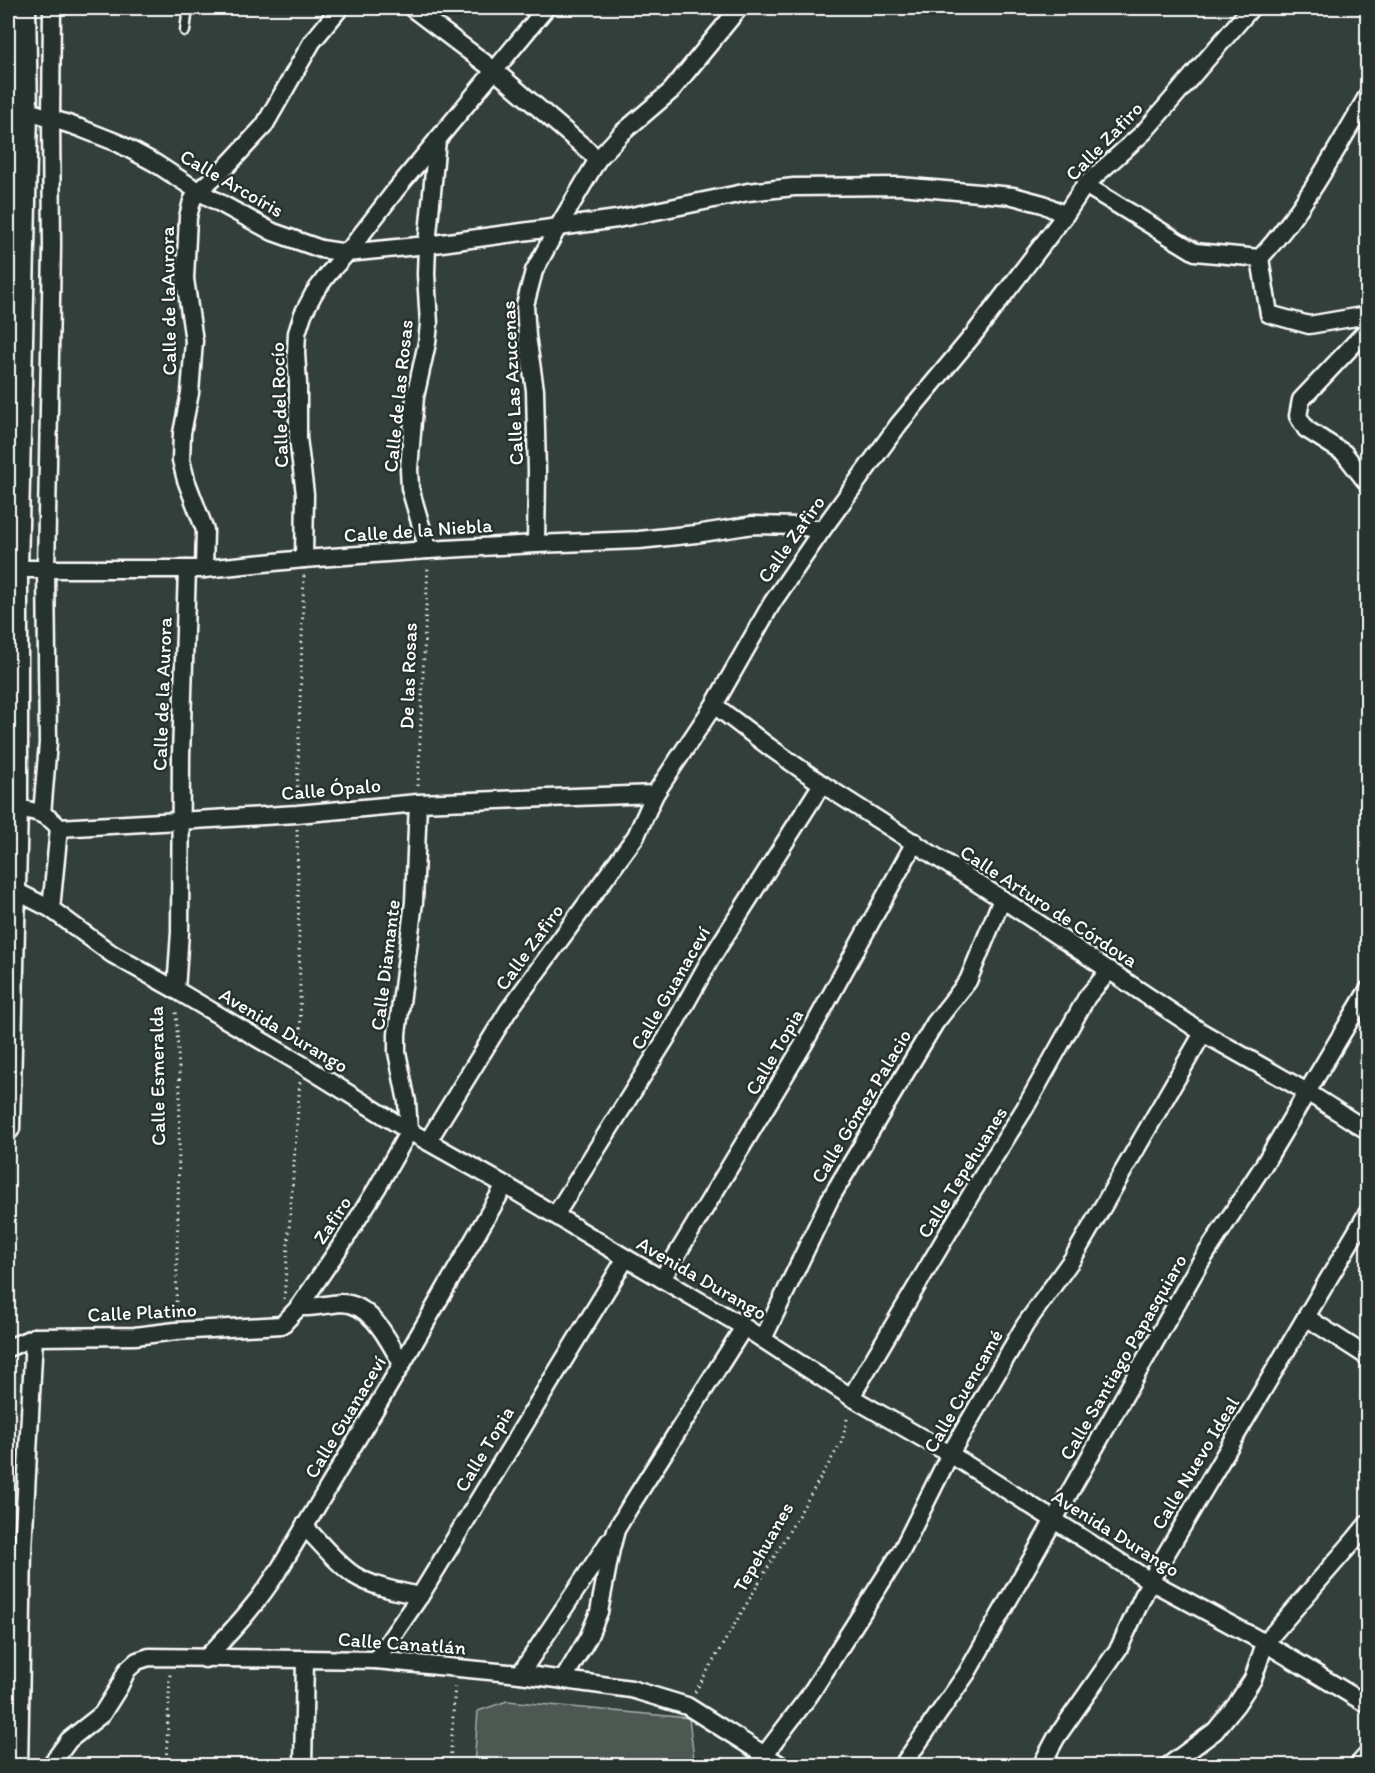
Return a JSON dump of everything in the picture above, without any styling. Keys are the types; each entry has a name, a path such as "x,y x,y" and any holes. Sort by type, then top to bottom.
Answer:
{"main road":[{"path":"8,1128 11,888 16,808 12,569 22,310 26,110 24,8"}],"street":[{"path":"42,814 48,734 46,570 51,310 52,8"},
{"name":"Calle de laAurora","path":"195,569 205,530 181,460 182,433 190,393 194,341 185,279 188,217 192,201 198,191 226,167 264,126 312,42 340,8"},
{"path":"412,8 494,70 598,159"},
{"name":"Calle del Rocío","path":"304,559 305,494 298,438 297,333 303,314 314,293 546,8"},
{"name":"Calle Las Azucenas","path":"536,543 535,390 525,305 534,271 598,159 622,133 671,91 740,8"},
{"name":"Calle Zafiro","path":"428,1142 508,1011 636,836 655,794 714,705 772,603 822,530 899,424 974,334 1065,215 1085,185 1144,132 1251,8"},
{"path":"1260,258 1301,208 1368,95"},
{"name":"Calle Arcoíris","path":"26,110 118,143 273,232 321,249 347,253 426,245 617,219 748,192 794,187 900,186 1012,196 1043,204 1065,215"},
{"name":"Calle de las Rosas","path":"428,550 410,489 409,469 415,397 429,324 426,245 437,140"},
{"path":"1085,185 1195,252 1260,258"},
{"path":"1260,258 1269,314 1309,325 1368,315"},
{"path":"22,310 51,310"},
{"path":"1368,328 1301,400 1298,416 1306,429 1344,453 1368,484"},
{"name":"Calle de la Niebla","path":"12,569 195,569 428,550 536,543 639,540 753,525 800,526 822,530"},
{"name":"Calle de la Aurora","path":"181,820 180,756 185,659 195,569"},
{"name":"Calle Arturo de Córdova","path":"714,705 768,747 822,784 915,842 1203,1033 1307,1092 1368,1131"},
{"name":"Calle Guanaceví","path":"556,1214 668,1037 710,960 822,784"},
{"name":"Calle Ópalo","path":"59,828 297,814 418,803 655,794"},
{"name":"Calle Diamante","path":"409,1131 407,1102 397,1053 397,1034 414,902 418,803"},
{"path":"16,808 42,814 50,818 59,828 51,909"},
{"name":"Calle Esmeralda","path":"176,990 180,932 181,820"},
{"name":"Calle Topia","path":"662,1279 805,1042 915,842"},
{"name":"Avenida Durango","path":"11,888 51,909 111,954 176,990 409,1131 556,1214 744,1327 851,1397 950,1455 1150,1581 1265,1643 1368,1705"},
{"name":"Calle Gómez Palacio","path":"763,1339 830,1199 935,1023 968,981 1002,899"},
{"name":"Calle Tepehuanes","path":"851,1397 1025,1108 1087,997 1110,970"},
{"name":"Calle Santiago Papasquiaro","path":"902,1766 967,1673 1198,1266 1263,1166 1368,990"},
{"name":"Calle Cuencamé","path":"760,1759 808,1696 902,1550 950,1455 1025,1325 1073,1258 1203,1033"},
{"name":"Zafiro","path":"282,1325 299,1307 372,1197 409,1131"},
{"name":"Calle Guanaceví","path":"206,1659 262,1596 280,1568 506,1185"},
{"name":"Calle Nuevo Ideal","path":"1041,1766 1056,1738 1119,1648 1150,1581 1368,1212"},
{"name":"Calle Topia","path":"376,1660 420,1596 626,1258"},
{"path":"299,1307 323,1307 344,1303 360,1308 372,1318 387,1337 402,1364"},
{"path":"1306,1317 1368,1356"},
{"name":"Calle Platino","path":"8,1348 34,1337 135,1335 282,1325"},
{"path":"520,1674 616,1530 744,1327"},
{"path":"19,1766 23,1550 34,1337"},
{"path":"1168,1766 1215,1731 1236,1706 1253,1678 1265,1643 1368,1523"},
{"path":"304,1526 351,1573 364,1581 389,1590 420,1596"},
{"path":"563,1680 588,1638 599,1612 610,1549 616,1530"},
{"name":"Calle Canatlán","path":"50,1766 69,1740 102,1714 127,1670 136,1661 149,1657 376,1660 520,1674 631,1689 687,1706 760,1759 782,1766"},
{"path":"303,1766 305,1659"},
{"path":"1357,1766 1368,1754"}],"lane":[{"path":"185,31 188,8"}],"path":[{"name":"De las Rosas","path":"418,803 428,550"},
{"path":"297,814 304,559"},
{"name":"Calle Esmeralda","path":"176,990 180,1093 176,1331"},
{"name":"Tepehuanes","path":"687,1706 842,1441 851,1397"},
{"path":"166,1766 171,1658"},
{"path":"450,1766 456,1667"}],"shaded area":[{"path":"507,1701 689,1718 694,1759 692,1765 474,1765 478,1711"}]}
